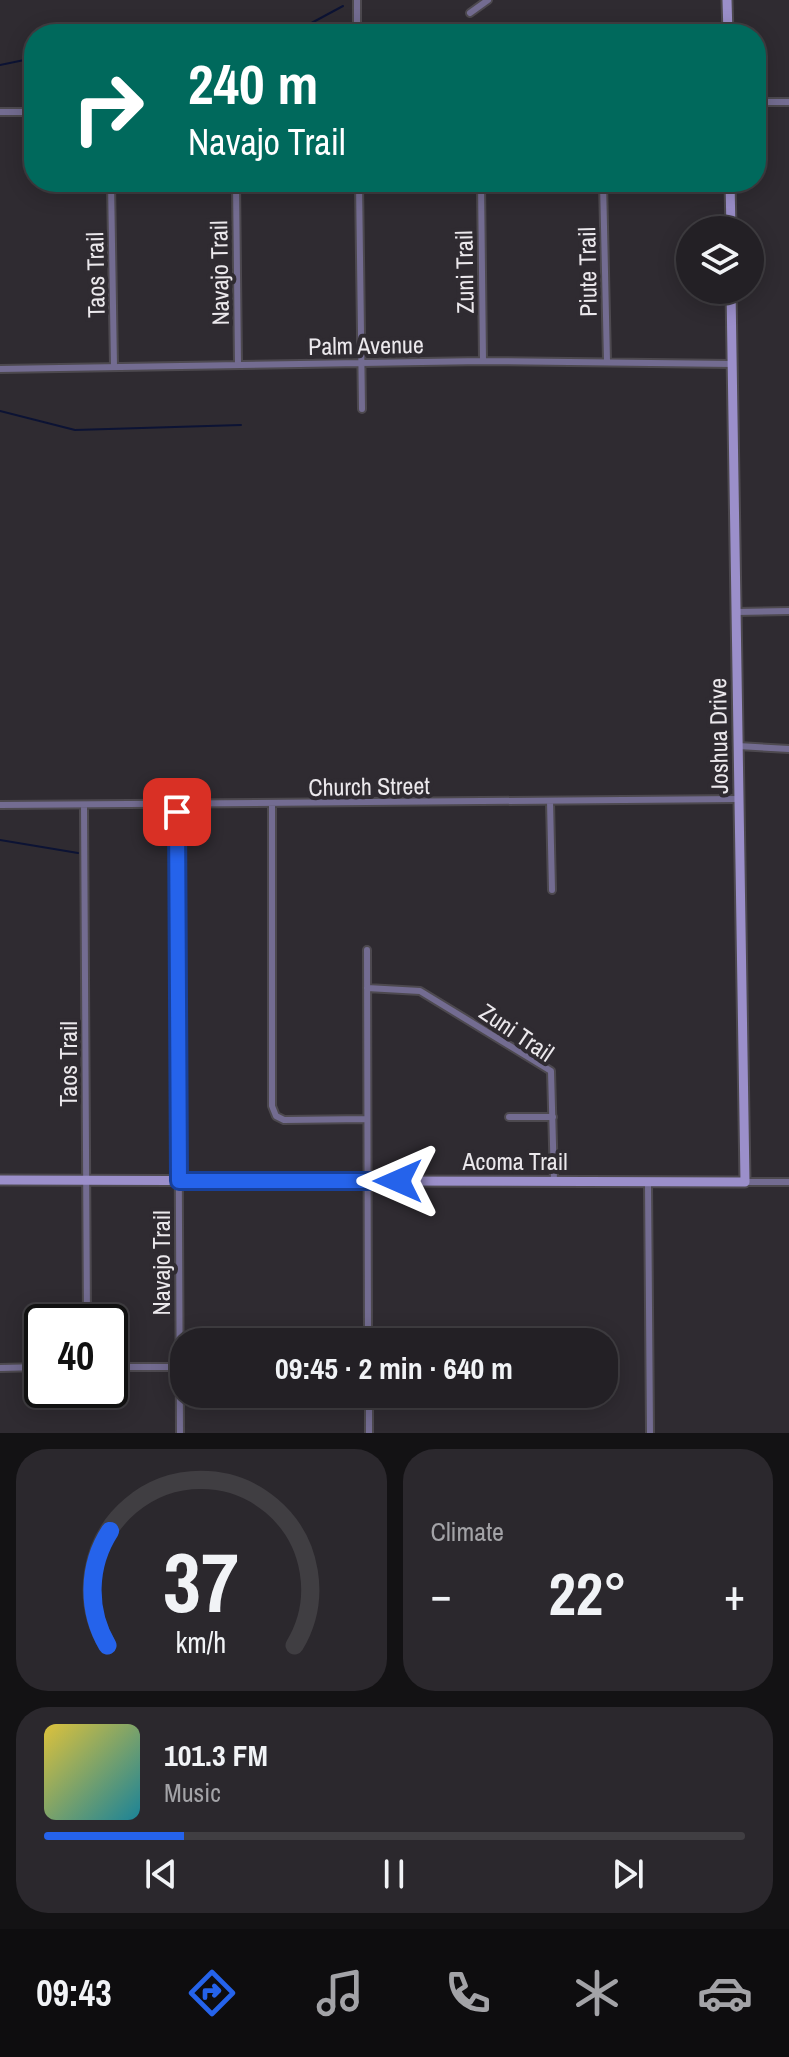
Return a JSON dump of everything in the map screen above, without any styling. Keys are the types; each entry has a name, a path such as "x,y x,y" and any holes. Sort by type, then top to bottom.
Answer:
{"street":[{"path":"357,0 357,24"},
{"path":"470,13 488,0"},
{"path":"727,0 728,24"},
{"path":"766,102 789,102"},
{"path":"0,112 24,112"},
{"name":"Taos Trail","path":"111,192 114,367"},
{"name":"Navajo Trail","path":"236,192 238,364"},
{"path":"359,192 362,409"},
{"name":"Zuni Trail","path":"481,192 483,361"},
{"name":"Piute Trail","path":"603,192 607,361"},
{"path":"730,192 731,216"},
{"name":"Joshua Drive","path":"731,304 745,1182"},
{"name":"Palm Avenue","path":"0,369 483,361 733,364"},
{"path":"736,612 789,611"},
{"path":"738,746 789,749"},
{"name":"Church Street","path":"0,805 739,799"},
{"path":"550,801 552,890"},
{"name":"Taos Trail","path":"84,805 87,1304"},
{"name":"Navajo Trail","path":"177,805 181,1328"},
{"path":"272,805 272,1106 276,1116 284,1120 367,1119"},
{"path":"367,950 368,1328"},
{"name":"Zuni Trail","path":"367,988 420,991 551,1071 554,1181"},
{"path":"509,1117 553,1117"},
{"name":"Acoma Trail","path":"0,1180 789,1182"},
{"path":"648,1182 650,1433"},
{"path":"0,1368 24,1367"},
{"path":"128,1367 170,1367"},
{"name":"Navajo Trail","path":"180,1433 181,1408"},
{"path":"369,1408 369,1433"}],"waterway":[{"path":"310,24 343,6"},
{"path":"0,65 24,60"},
{"path":"0,411 75,430 241,425"},
{"path":"0,840 78,853"}],"route":[{"path":"177,812 179,1181 398,1181"}]}
